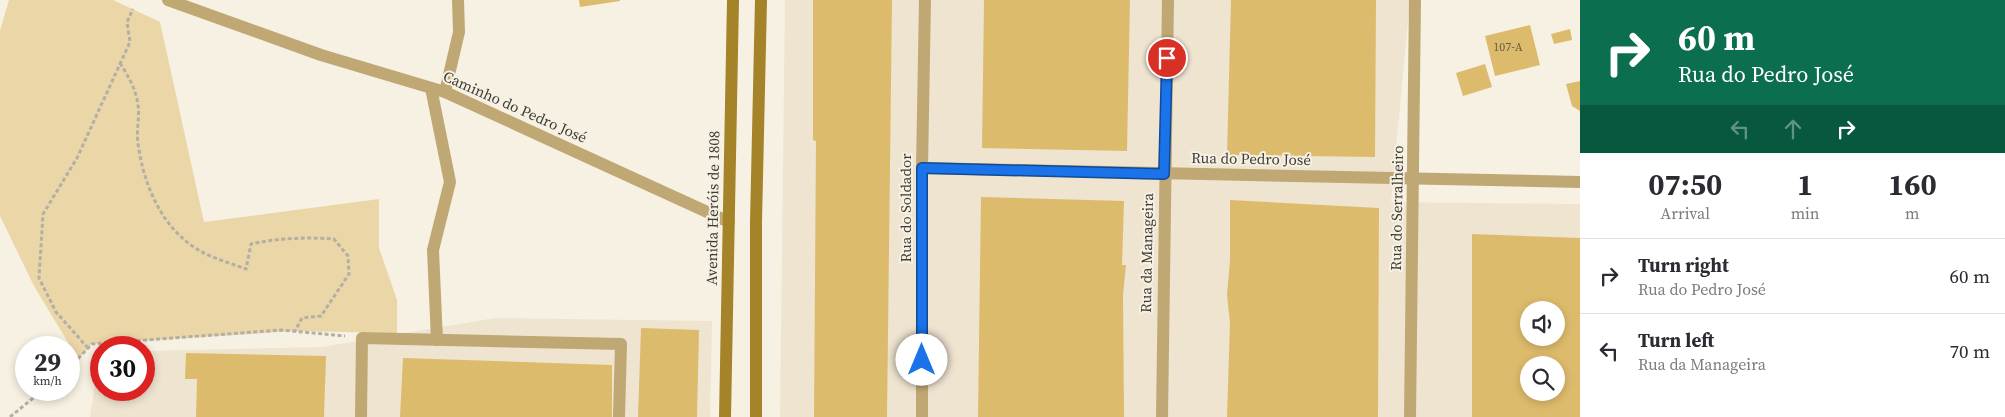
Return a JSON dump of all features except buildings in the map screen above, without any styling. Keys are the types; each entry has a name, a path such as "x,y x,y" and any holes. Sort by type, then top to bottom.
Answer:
{"main road":[{"name":"Avenida Heróis de 1808","path":"725,417 733,0"},
{"path":"756,417 756,222 761,0"}],"street":[{"name":"Caminho do Pedro José","path":"168,0 296,45 445,92 729,222"},
{"path":"445,92 459,32 458,0"},
{"name":"Rua do Soldador","path":"922,417 922,168 925,0"},
{"name":"Rua da Manageira","path":"1162,417 1168,0"},
{"name":"Rua do Serralheiro","path":"1410,417 1415,0"},
{"path":"432,88 450,182 433,250 437,340"},
{"name":"Rua do Pedro José","path":"922,168 1580,182"},
{"path":"361,417 362,338 621,344 619,417"}],"path":[{"path":"88,348 56,312 39,278 43,214 77,158 130,42 127,22 133,10"},
{"path":"120,63 132,83 138,104 138,141 142,164 160,212 176,234 198,250 246,269 251,244 263,242 292,239 334,239 348,256 349,274 330,304 321,316 302,318 295,331"},
{"path":"80,356 92,344 281,330 362,338"},
{"path":"10,417 30,401"}],"shaded area":[{"path":"9,0 113,0 160,22 204,222 379,199 379,248 397,300 397,333 295,331 155,340 155,336 90,336 90,346 80,357 80,336 64,336 34,286 0,216 0,31"},
{"path":"785,0 1410,0 1391,202 1580,204 1580,417 780,417"},
{"path":"495,318 712,321 710,417 90,417 92,401 155,401 155,351 322,347"}],"route":[{"path":"922,360 922,168 1164,174 1167,58"}]}
